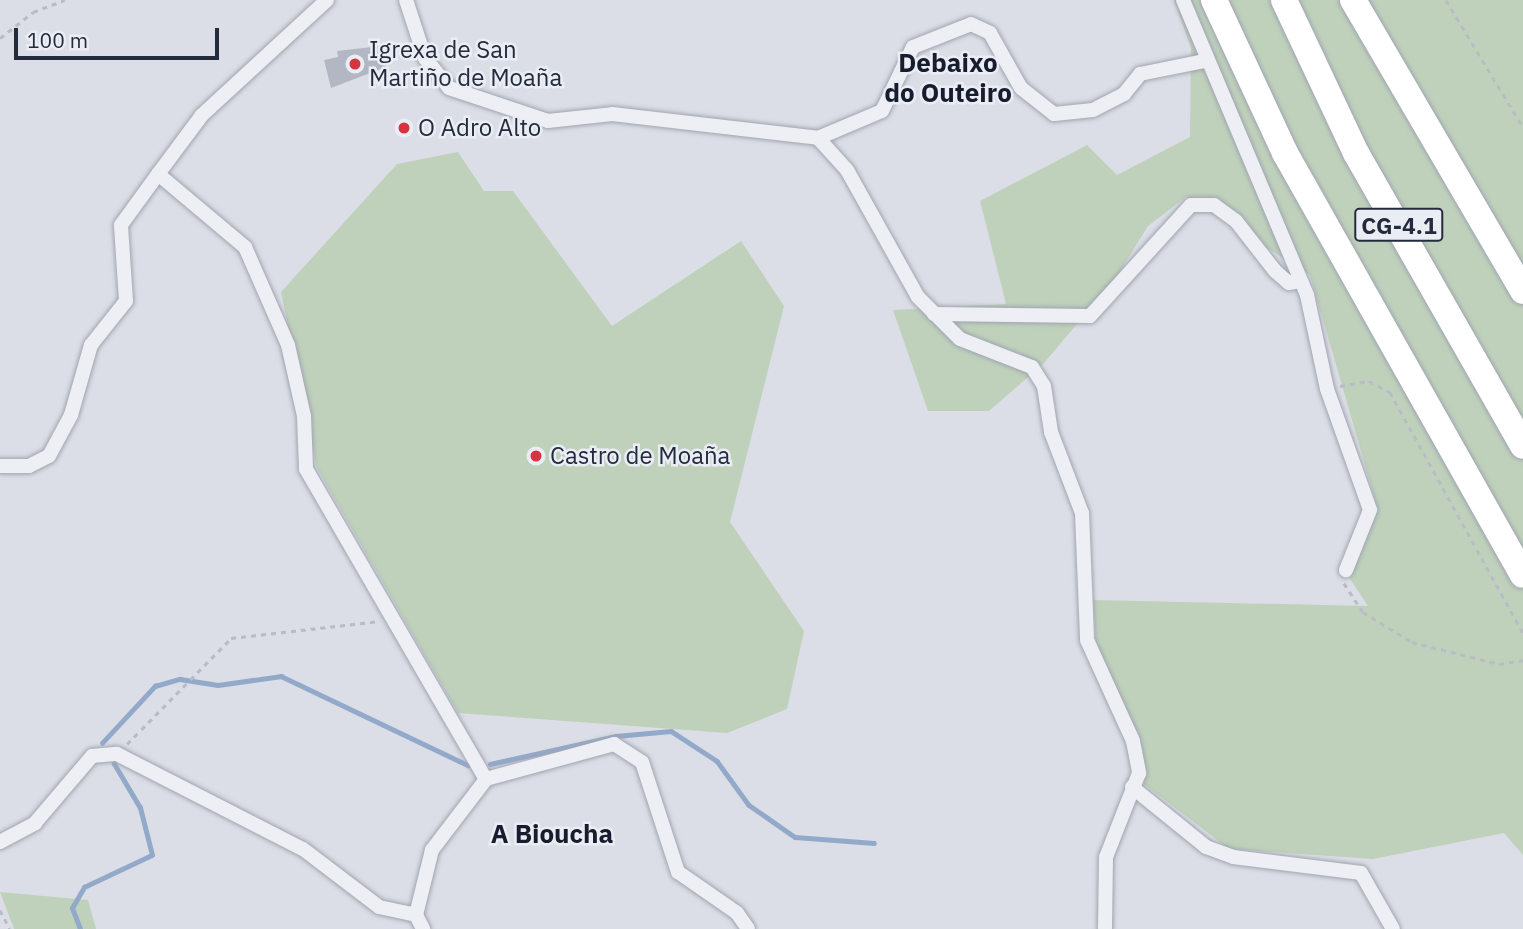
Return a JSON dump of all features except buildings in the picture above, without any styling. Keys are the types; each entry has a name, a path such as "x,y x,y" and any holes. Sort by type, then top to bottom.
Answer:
{"highway":[{"path":"1214,0 1285,153 1523,575"},
{"name":"CG-4.1","path":"1284,0 1356,153 1523,446"},
{"path":"1353,0 1523,291"}],"street":[{"path":"0,466 29,466 49,457 71,415 91,345 126,301 121,225 202,115 327,0"},
{"path":"406,0 425,58 447,91 548,121 612,114 818,138 882,111 913,47 971,24 990,33 1021,88 1054,114 1093,110 1124,94 1140,74 1204,61"},
{"path":"1184,0 1204,61 1300,281 1326,389 1370,510 1346,570"},
{"path":"818,138 847,170 934,314 960,339 1032,368 1044,386 1051,432 1082,513 1087,640 1133,741 1139,773 1106,857 1105,929"},
{"path":"158,174 244,247 288,345 304,416 306,469 390,620 486,779"},
{"path":"934,314 1090,316 1191,205 1214,205 1237,221 1275,271 1289,283 1300,281"},
{"path":"423,929 416,915 432,850 486,779 614,744 642,762 678,872 737,913 748,929"},
{"path":"0,842 35,823 92,756 117,754 303,849 379,906 416,915"},
{"path":"1132,787 1206,847 1224,854 1361,873 1393,929"}],"path":[{"path":"0,38 33,12 65,0"},
{"path":"1446,0 1523,127"},
{"path":"1326,389 1369,381 1390,392 1523,633"},
{"path":"1346,570 1348,595 1385,628 1455,657 1499,664 1523,660"},
{"path":"117,754 231,638 390,620"},
{"path":"0,910 10,929"}],"green space":[{"path":"1174,0 1523,0 1523,855 1504,833 1373,859 1229,849 1144,784 1139,735 1097,654 1093,600 1368,606 1350,579 1378,510 1310,275 1186,197 1148,226 1116,278 1044,363 989,411 928,411 893,310 1006,304 980,201 1087,145 1117,175 1190,137 1191,48"},
{"path":"458,152 484,191 513,191 612,326 741,241 784,306 730,522 804,631 787,709 727,733 458,713 317,468 281,292 397,164"},
{"path":"0,892 88,900 96,929 14,929"}],"waterway":[{"path":"102,743 155,686 180,679 218,685 281,676 468,765"},
{"path":"490,764 616,736 671,731 717,761 749,805 795,837 874,843"},
{"path":"80,929 72,908 84,887 152,855 140,808 114,764"}],"place":[{"name":"Igrexa de San Martiño de Moaña","path":"355,64"},
{"name":"O Adro Alto","path":"404,128"},
{"name":"Castro de Moaña","path":"536,456"}],"district":[{"name":"Debaixo do Outeiro","path":"948,78"},
{"name":"A Bioucha","path":"552,834"}]}
